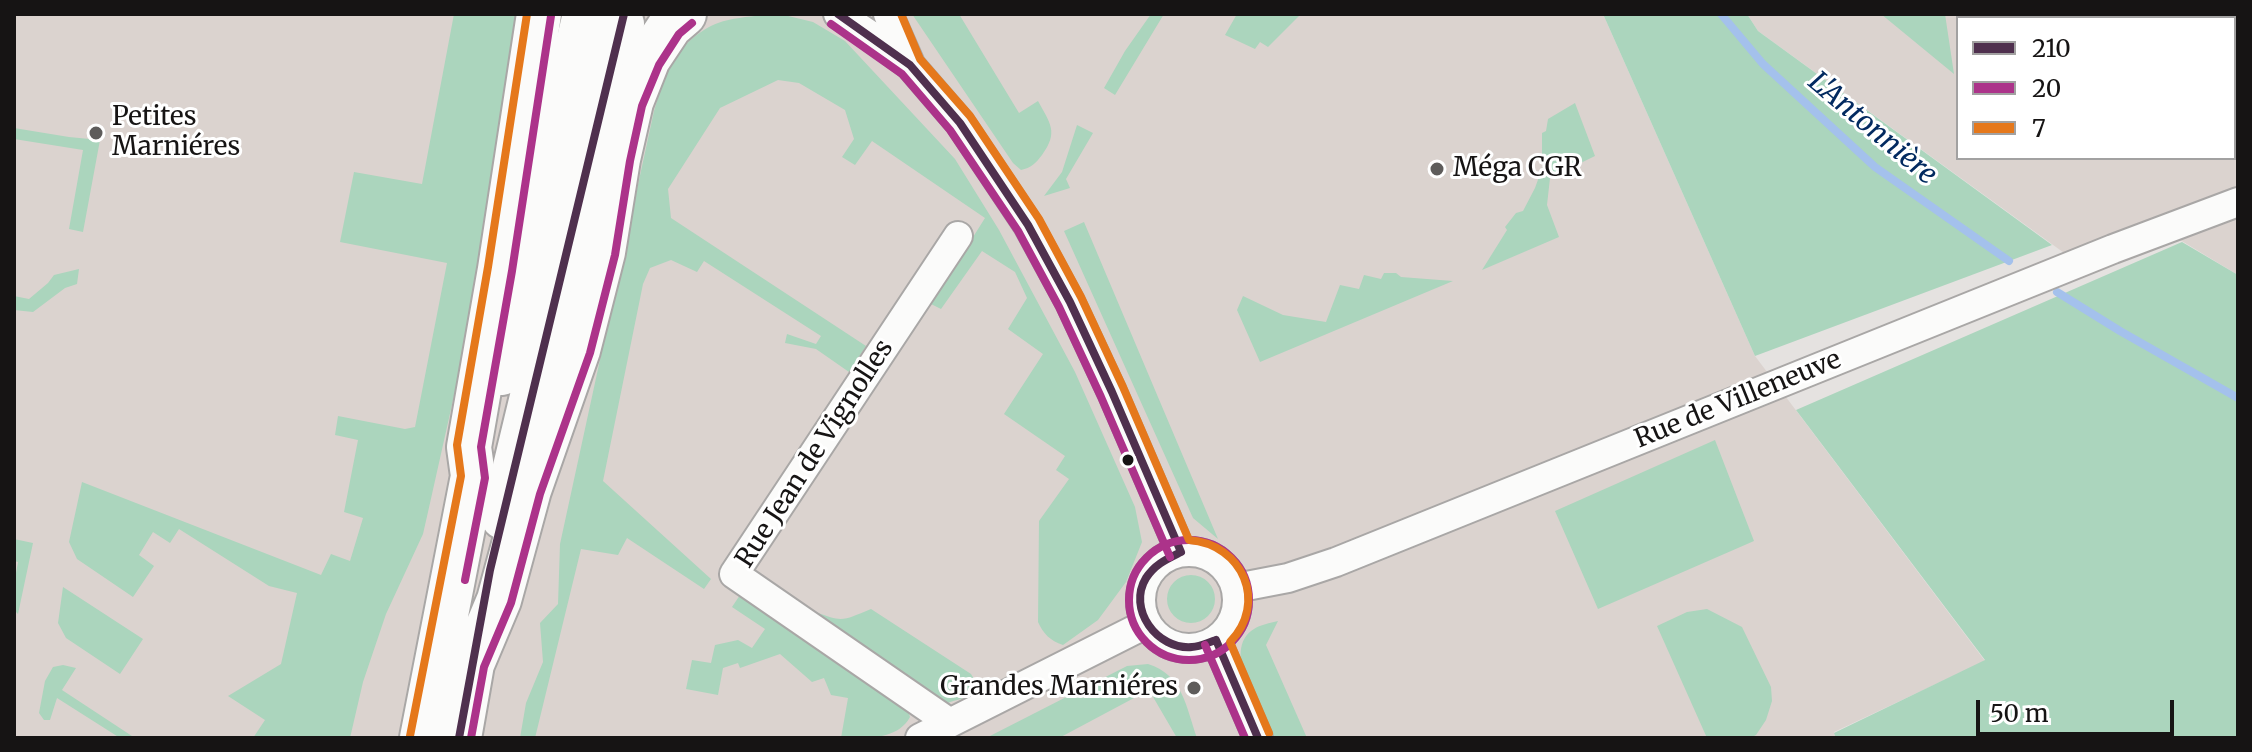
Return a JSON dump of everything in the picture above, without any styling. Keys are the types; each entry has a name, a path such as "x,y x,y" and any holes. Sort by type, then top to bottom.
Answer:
{"main road":[{"path":"473,476 469,447 539,14"},
{"path":"472,664 499,600 529,490 578,350 603,252 631,102 648,59 670,26 684,14"},
{"path":"422,738 473,476 485,447 529,250 603,19"},
{"path":"459,738 490,570 563,261 603,19"}],"street":[{"path":"838,14 910,65 960,123 1028,225 1112,392 1181,552"},
{"path":"888,14 910,65"},
{"name":"Rue de Villeneuve","path":"1236,588 1288,578 1336,562 2113,249 2238,202"},
{"name":"Rue Jean de Vignolles","path":"950,723 734,574 958,236"},
{"path":"1181,552 1198,552 1213,558 1226,569 1236,588 1237,605 1233,621 1216,640 1198,647 1181,648 1165,642 1146,624 1140,601 1144,579 1161,560 1181,552"},
{"path":"920,738 1146,624"},
{"path":"1216,640 1258,738"}],"shaded area":[{"path":"14,14 1603,14 1755,356 1985,661 1834,732 1836,738 14,738"},
{"path":"1747,14 2238,14 2238,275 2162,229 2078,263 1758,31"}],"green space":[{"path":"454,14 519,14 468,333 423,534 386,614 363,682 350,738 253,738 265,720 228,696 281,664 297,593 269,586 179,529 170,543 153,532 139,555 154,566 133,597 77,559 69,542 82,482 321,575 331,554 350,561 363,518 344,512 358,440 335,435 338,416 405,429 415,427 447,263 340,242 354,172 422,184"},
{"path":"912,14 959,14 1019,113 1038,101 1049,122 1051,134 1047,147 1033,165 1021,170 1013,163"},
{"path":"1151,14 1164,14 1115,95 1104,88"},
{"path":"1237,14 1301,14 1268,47 1260,42 1255,49 1225,35"},
{"path":"1603,14 1747,14 1758,31 2052,245 1755,356"},
{"path":"1881,14 1945,14 1954,74"},
{"path":"784,15 813,22 845,41 955,159 999,230 1075,372 1135,507 1142,542 1126,582 1098,620 1063,645 1042,630 1038,622 1039,521 1069,479 1056,470 1065,456 1004,414 1043,354 1008,329 1027,298 1015,272 982,251 941,309 931,304 985,218 872,141 855,165 842,157 854,139 845,110 799,83 778,80 720,108 668,189 671,218 866,346 849,372 816,349 785,343 787,334 816,344 821,336 704,261 697,272 671,260 650,268 643,284 603,481 711,579 704,589 627,538 618,555 581,549 535,738 520,738 526,703 543,662 540,623 558,604 560,544 661,87 675,57 698,34 723,21"},
{"path":"1575,103 1595,156 1550,178 1547,205 1559,237 1482,270 1507,230 1505,227 1516,213 1523,211 1535,188 1545,160 1542,155 1542,133 1546,131 1548,119"},
{"path":"1077,125 1093,133 1066,179 1070,188 1044,196 1062,172"},
{"path":"14,128 100,140 83,232 69,229 83,150 14,139"},
{"path":"1084,222 1218,539 1193,518 1064,231"},
{"path":"2182,242 2238,275 2238,738 1836,738 1834,733 1985,660 1796,410"},
{"path":"79,269 77,284 65,288 33,312 14,310 14,296 29,299 54,275"},
{"path":"1384,273 1453,281 1260,362 1237,310 1243,296 1283,315 1326,322 1340,285 1359,289 1364,275 1381,279"},
{"path":"1715,440 1754,541 1598,609 1555,511"},
{"path":"14,539 33,543 18,614 14,610 18,562 14,561"},
{"path":"1191,575 1208,582 1215,599 1208,616 1191,623 1174,616 1167,599 1174,582"},
{"path":"63,587 143,639 120,674 66,638 58,623"},
{"path":"740,595 907,708 910,717 904,725 889,734 841,738 848,698 831,695 824,678 812,682 780,654 740,668 738,663 723,668 718,695 686,689 692,660 711,663 715,645 738,640 752,648 765,629 732,607"},
{"path":"871,609 971,674 977,684 976,689 966,697 948,703 816,612 844,619"},
{"path":"1707,609 1742,627 1771,687 1772,701 1766,720 1756,735 1750,738 1707,738 1657,626 1687,612"},
{"path":"1278,621 1266,645 1307,738 1272,738 1252,698 1242,666 1241,651 1245,638 1256,628"},
{"path":"1148,664 1160,669 1176,684 1197,738 1177,738 1149,690 1059,738 986,738 1127,666"},
{"path":"63,665 76,668 62,690 135,738 120,738 57,698 50,720 44,720 39,713 45,681 53,667"}],"waterway":[{"name":"L'Antonnière","path":"1721,14 1763,64 1875,167 2009,261"},
{"name":"L'Antonnière","path":"2057,292 2238,398"}],"transit line":[{"name":"7","path":"410,736 461,476 457,445 527,14"},
{"name":"210","path":"459,738 490,570 624,14"},
{"name":"210","path":"838,14 910,65 960,123 1028,225 1070,302 1181,552"},
{"name":"7","path":"901,14 920,59 970,116 1039,219 1081,297 1189,540 1224,552 1244,578 1248,594 1247,610 1241,627 1230,642 1269,733"},
{"name":"20","path":"465,580 485,478 481,447 551,16"},
{"name":"20","path":"471,738 484,667 511,603 540,494 590,353 615,255 642,106 659,65 679,34 692,23"},
{"name":"20","path":"831,24 902,74 950,130 1018,231 1059,307 1101,397 1170,557"},
{"name":"20","path":"1189,540 1212,544 1232,557 1245,577 1249,600 1245,623 1232,643 1212,656 1189,660 1166,656 1146,643 1133,623 1129,600 1133,577 1146,557 1166,544 1189,540"},
{"name":"210","path":"1181,552 1157,565 1146,578 1141,590 1143,614 1157,635 1167,642 1195,647 1216,640"},
{"name":"210","path":"1216,640 1258,738"},
{"name":"20","path":"1205,645 1245,738"}],"place":[{"name":"Petites Marniéres","path":"96,133"},
{"name":"Méga CGR","path":"1437,169"},
{"name":"Grandes Marniéres","path":"1194,688"}]}
